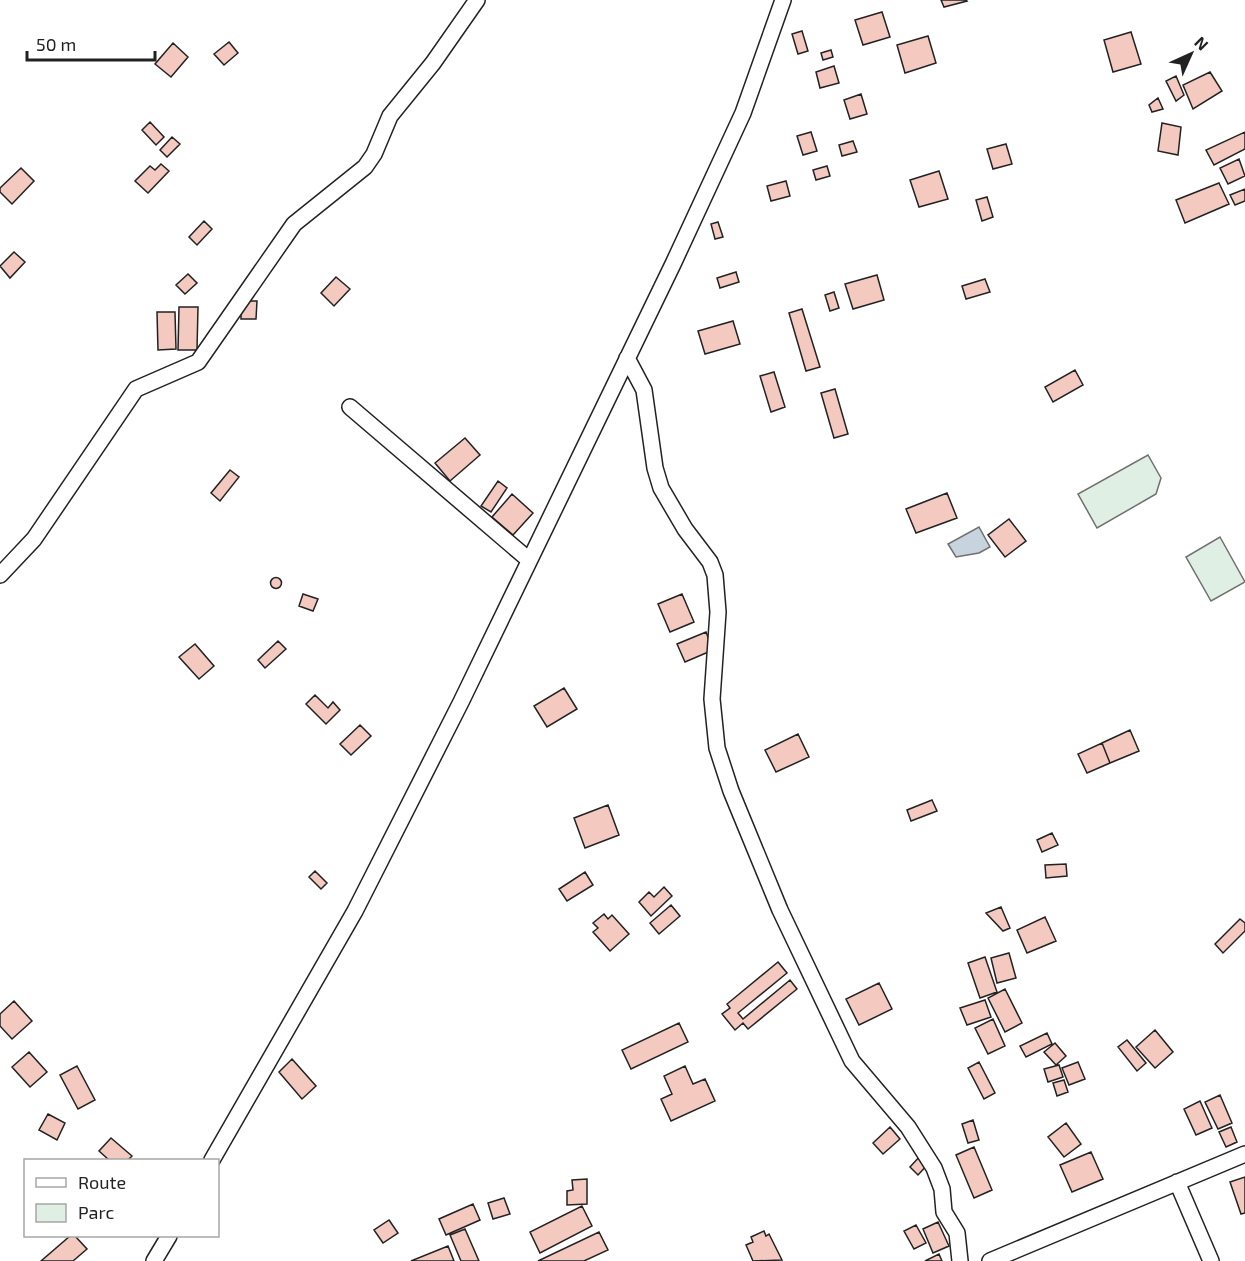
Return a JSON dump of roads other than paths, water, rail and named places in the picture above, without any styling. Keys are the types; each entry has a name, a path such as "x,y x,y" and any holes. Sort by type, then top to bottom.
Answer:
{"street":[{"path":"0,575 34,539 136,389 198,362 294,224 365,166 374,154 390,116 433,63 477,0"},
{"path":"213,1159 355,911 530,560 743,113 783,0"},
{"path":"627,358 644,390 656,468 662,488 685,529 710,561 715,575 718,612 712,699 717,748 730,791 780,910 852,1061 908,1127 934,1168 942,1189 944,1212 957,1233 960,1261"},
{"path":"350,407 530,560"},
{"path":"990,1261 1245,1154"},
{"path":"1177,1182 1211,1261"},
{"path":"154,1261 168,1237"}]}
